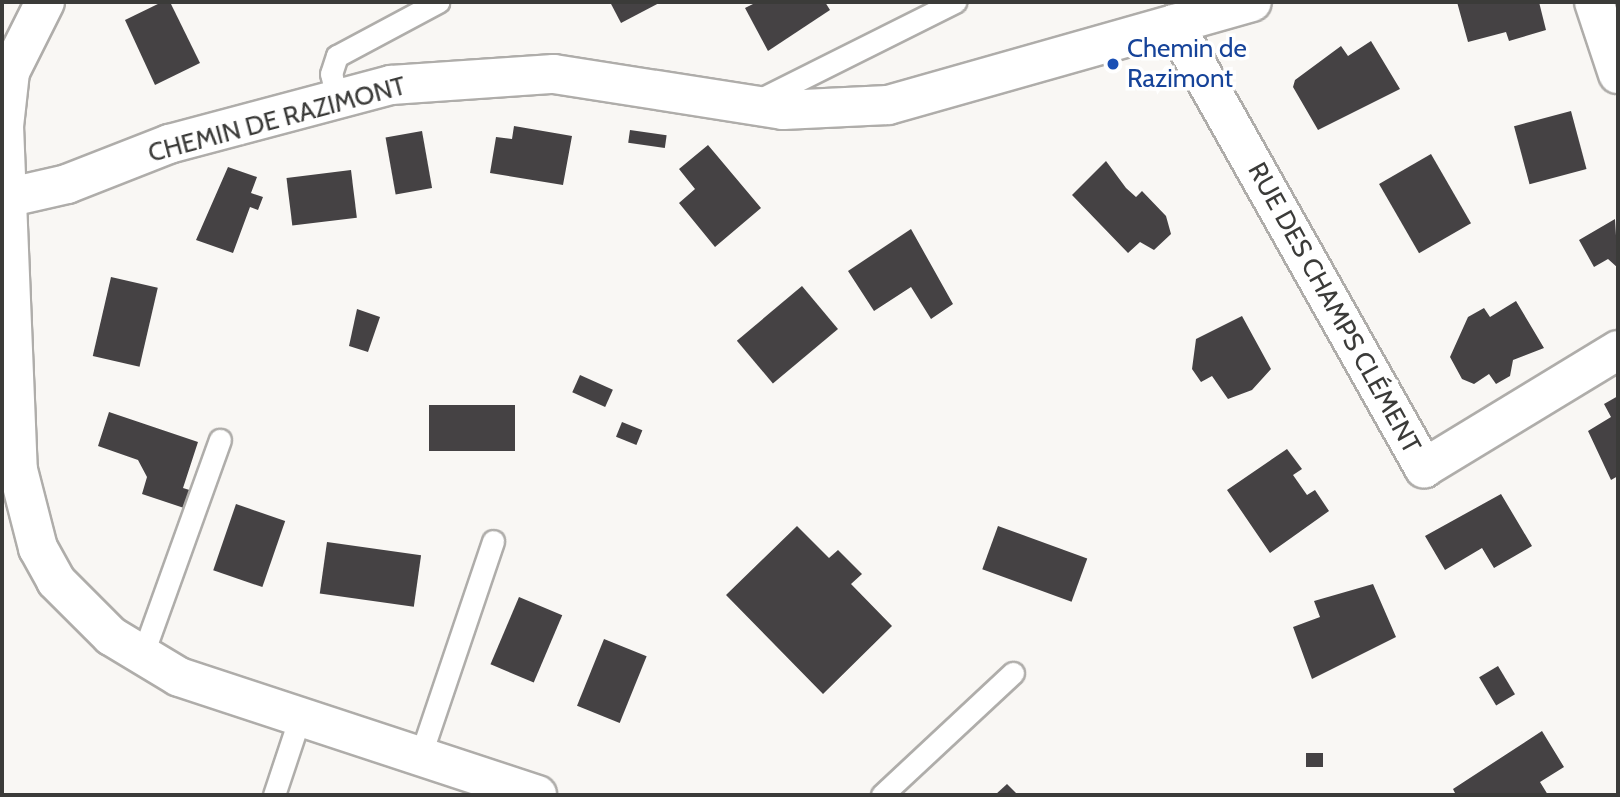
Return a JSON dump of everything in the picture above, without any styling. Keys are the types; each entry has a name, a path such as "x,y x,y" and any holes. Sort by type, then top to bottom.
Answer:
{"street":[{"path":"45,2 8,58 6,198 15,438 24,508 56,581 89,619 141,659 300,717 537,795"},
{"name":"CHEMIN DE RAZIMONT","path":"6,198 67,184 169,144 391,85 554,74 783,110 888,105 1252,2"},
{"path":"1594,2 1618,74"},
{"name":"RUE DES CHAMPS CLÉMENT","path":"1174,24 1424,468 1618,350"}],"lane":[{"path":"337,99 331,74 337,56 438,2"},
{"path":"750,105 955,2"},
{"path":"141,659 220,440"},
{"path":"420,757 493,541"},
{"path":"882,795 1013,673"},
{"path":"274,795 300,717"}],"building":[{"path":"162,2 170,2 200,63 155,85 125,20"},
{"path":"610,2 661,2 621,23"},
{"path":"757,2 825,2 830,10 768,51 745,8"},
{"path":"1457,2 1539,2 1546,30 1509,41 1506,32 1468,42"},
{"path":"1371,41 1400,89 1318,130 1293,87 1295,80 1341,46 1348,56"},
{"path":"1571,111 1587,169 1530,184 1514,126"},
{"path":"514,126 572,136 563,185 490,173 496,137 512,139"},
{"path":"630,130 667,135 665,148 628,143"},
{"path":"422,131 432,188 396,195 386,137"},
{"path":"708,145 761,208 715,247 679,203 695,189 679,169"},
{"path":"1431,154 1471,223 1419,253 1379,184"},
{"path":"1106,161 1126,188 1136,197 1142,191 1166,216 1171,234 1154,250 1140,242 1128,253 1072,195"},
{"path":"228,167 257,177 251,193 263,197 258,210 250,207 233,253 196,240"},
{"path":"351,170 357,218 292,226 286,178"},
{"path":"1615,219 1618,268 1608,259 1594,267 1579,240"},
{"path":"911,229 953,304 931,319 911,287 874,311 848,271"},
{"path":"111,277 158,288 140,367 93,356"},
{"path":"802,286 838,329 773,384 737,341"},
{"path":"1516,301 1544,348 1513,360 1510,376 1496,384 1489,374 1474,384 1462,379 1450,357 1468,317 1484,308 1490,317"},
{"path":"357,309 380,317 368,352 349,346"},
{"path":"1242,316 1271,369 1252,390 1228,399 1212,376 1201,382 1192,369 1196,339"},
{"path":"580,375 613,390 605,407 572,392"},
{"path":"1618,396 1618,476 1611,480 1588,431 1611,417 1604,404"},
{"path":"429,405 515,405 515,451 429,451"},
{"path":"109,412 198,442 183,488 196,492 190,510 142,494 147,477 138,460 98,446"},
{"path":"622,422 642,430 636,445 616,437"},
{"path":"1287,449 1302,469 1293,475 1307,495 1315,490 1329,511 1270,553 1227,490"},
{"path":"1501,494 1532,546 1494,568 1482,548 1445,570 1425,536"},
{"path":"236,504 285,521 262,587 213,570"},
{"path":"797,526 829,558 838,550 862,574 851,584 892,626 823,694 726,595"},
{"path":"998,526 1087,558 1072,602 982,569"},
{"path":"327,542 421,555 414,607 320,593"},
{"path":"1373,584 1396,637 1312,679 1293,627 1320,617 1314,601"},
{"path":"519,597 562,615 534,683 490,664"},
{"path":"604,639 647,656 620,723 577,706"},
{"path":"1498,666 1515,694 1496,706 1479,677"},
{"path":"1542,731 1564,767 1540,782 1548,795 1456,795 1453,789"},
{"path":"1306,753 1323,753 1323,767 1306,767"},
{"path":"1007,784 1018,795 995,795"}],"place":[{"name":"Chemin de Razimont","path":"1113,64"}]}
